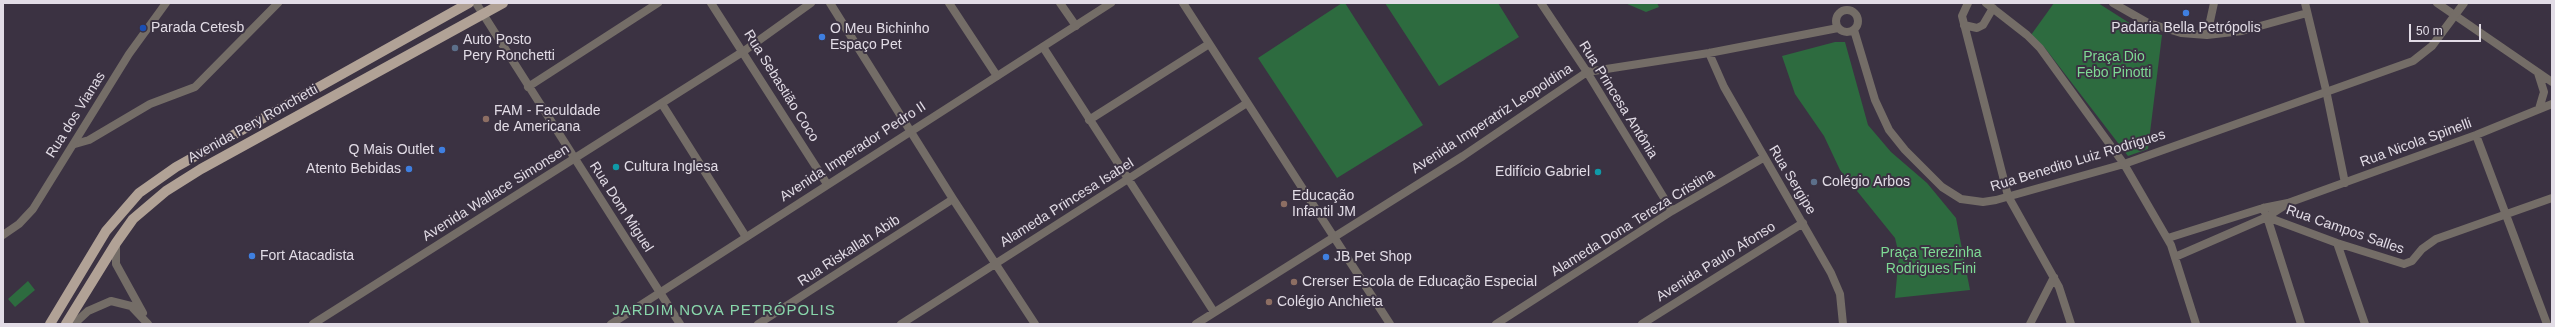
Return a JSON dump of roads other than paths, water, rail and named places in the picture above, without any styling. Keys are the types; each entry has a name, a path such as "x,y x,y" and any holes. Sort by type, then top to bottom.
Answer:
{"main road":[{"name":"Avenida Pery Ronchetti","path":"50,324 106,231 139,193 176,167 469,3"},
{"name":"Avenida Pery Ronchetti","path":"66,324 116,243 134,219 152,201 201,169 503,3"}],"street":[{"name":"Rua dos Vianas","path":"3,235 26,218 75,144 129,54 166,3"},
{"path":"75,144 89,140 141,108 190,90 202,82 278,3"},
{"name":"Rua Dom Miguel","path":"476,3 680,324"},
{"path":"528,87 658,3"},
{"name":"Rua Sebastião Coco","path":"711,3 744,51 826,184"},
{"name":"Avenida Wallace Simonsen","path":"318,322 744,51 811,3"},
{"path":"830,3 953,199 1035,324"},
{"path":"949,3 997,76"},
{"path":"1060,3 1076,26"},
{"name":"Avenida Imperador Pedro II","path":"611,324 826,184 1111,3"},
{"path":"1183,3 1390,324"},
{"name":"Rua Princesa Antônia","path":"1540,3 1587,72 1672,211"},
{"path":"1961,3 1964,26 2008,196 2054,277 2071,324"},
{"path":"1962,16 1968,3"},
{"path":"1986,3 2027,34 2040,48 2124,164 2168,238 2196,324"},
{"path":"2113,3 2148,23 2181,33 2207,35 2242,32 2306,14"},
{"path":"2127,12 2128,3"},
{"path":"2207,35 2214,3"},
{"path":"2305,3 2306,14 2326,90 2344,183"},
{"path":"2437,3 2552,82"},
{"name":"Rua Benedito Luiz Rodrigues","path":"1854,30 1880,112 1889,130 1905,150 1942,187 1960,199 1983,202 2124,164 2420,57 2432,46 2464,3"},
{"path":"1847,6 1858,19 1854,30 1844,32 1838,28 1835,21 1838,14 1847,6"},
{"path":"1964,26 1977,28 1983,26 1993,8"},
{"name":"Avenida Imperatriz Leopoldina","path":"1196,324 1463,156 1587,72 1710,53 1838,28"},
{"path":"1089,120 1209,44"},
{"path":"1043,47 1127,180 1214,312"},
{"name":"Rua Sergipe","path":"1710,53 1724,87 1836,283 1843,308 1843,324"},
{"path":"2538,73 2544,92 2539,109"},
{"name":"Alameda Princesa Isabel","path":"901,324 1247,103"},
{"path":"662,104 746,237"},
{"name":"Rua Nicola Spinelli","path":"2175,257 2267,217 2288,204 2476,135 2552,104"},
{"path":"2476,135 2547,324"},
{"name":"Alameda Dona Tereza Cristina","path":"1496,324 1672,211 1764,158"},
{"name":"Rua Campos Salles","path":"2263,208 2267,217 2337,243 2404,264 2412,261 2422,249 2436,239 2552,198"},
{"name":"Rua Riskallah Abib","path":"758,324 953,199"},
{"name":"Rua Nicola Spinelli","path":"2168,238 2263,208 2288,204"},
{"path":"2267,217 2301,324"},
{"name":"Avenida Paulo Afonso","path":"1642,324 1803,223"},
{"path":"116,243 116,264 148,324"},
{"path":"2337,243 2365,324"},
{"path":"2030,324 2054,277"},
{"path":"74,324 94,308 111,301 131,306 148,324"}],"place":[{"name":"Padaria Bella Petrópolis","path":"2186,13"},
{"name":"Parada Cetesb","path":"143,28"},
{"name":"O Meu Bichinho Espaço Pet","path":"822,37"},
{"name":"Auto Posto Pery Ronchetti","path":"455,48"},
{"name":"FAM - Faculdade de Americana","path":"486,119"},
{"name":"Q Mais Outlet","path":"442,150"},
{"name":"Cultura Inglesa","path":"616,167"},
{"name":"Atento Bebidas","path":"409,169"},
{"name":"Edifício Gabriel","path":"1598,172"},
{"name":"Colégio Arbos","path":"1814,182"},
{"name":"Educação Infantil JM","path":"1284,204"},
{"name":"Fort Atacadista","path":"252,256"},
{"name":"JB Pet Shop","path":"1326,257"},
{"name":"Crerser Escola de Educação Especial","path":"1294,282"},
{"name":"Colégio Anchieta","path":"1269,302"}],"district":[{"name":"JARDIM NOVA PETRÓPOLIS","path":"724,311"}],"park label":[{"name":"Praça Dio Febo Pinotti","path":"2114,66"},
{"name":"Praça Terezinha Rodrigues Fini","path":"1931,262"}]}
